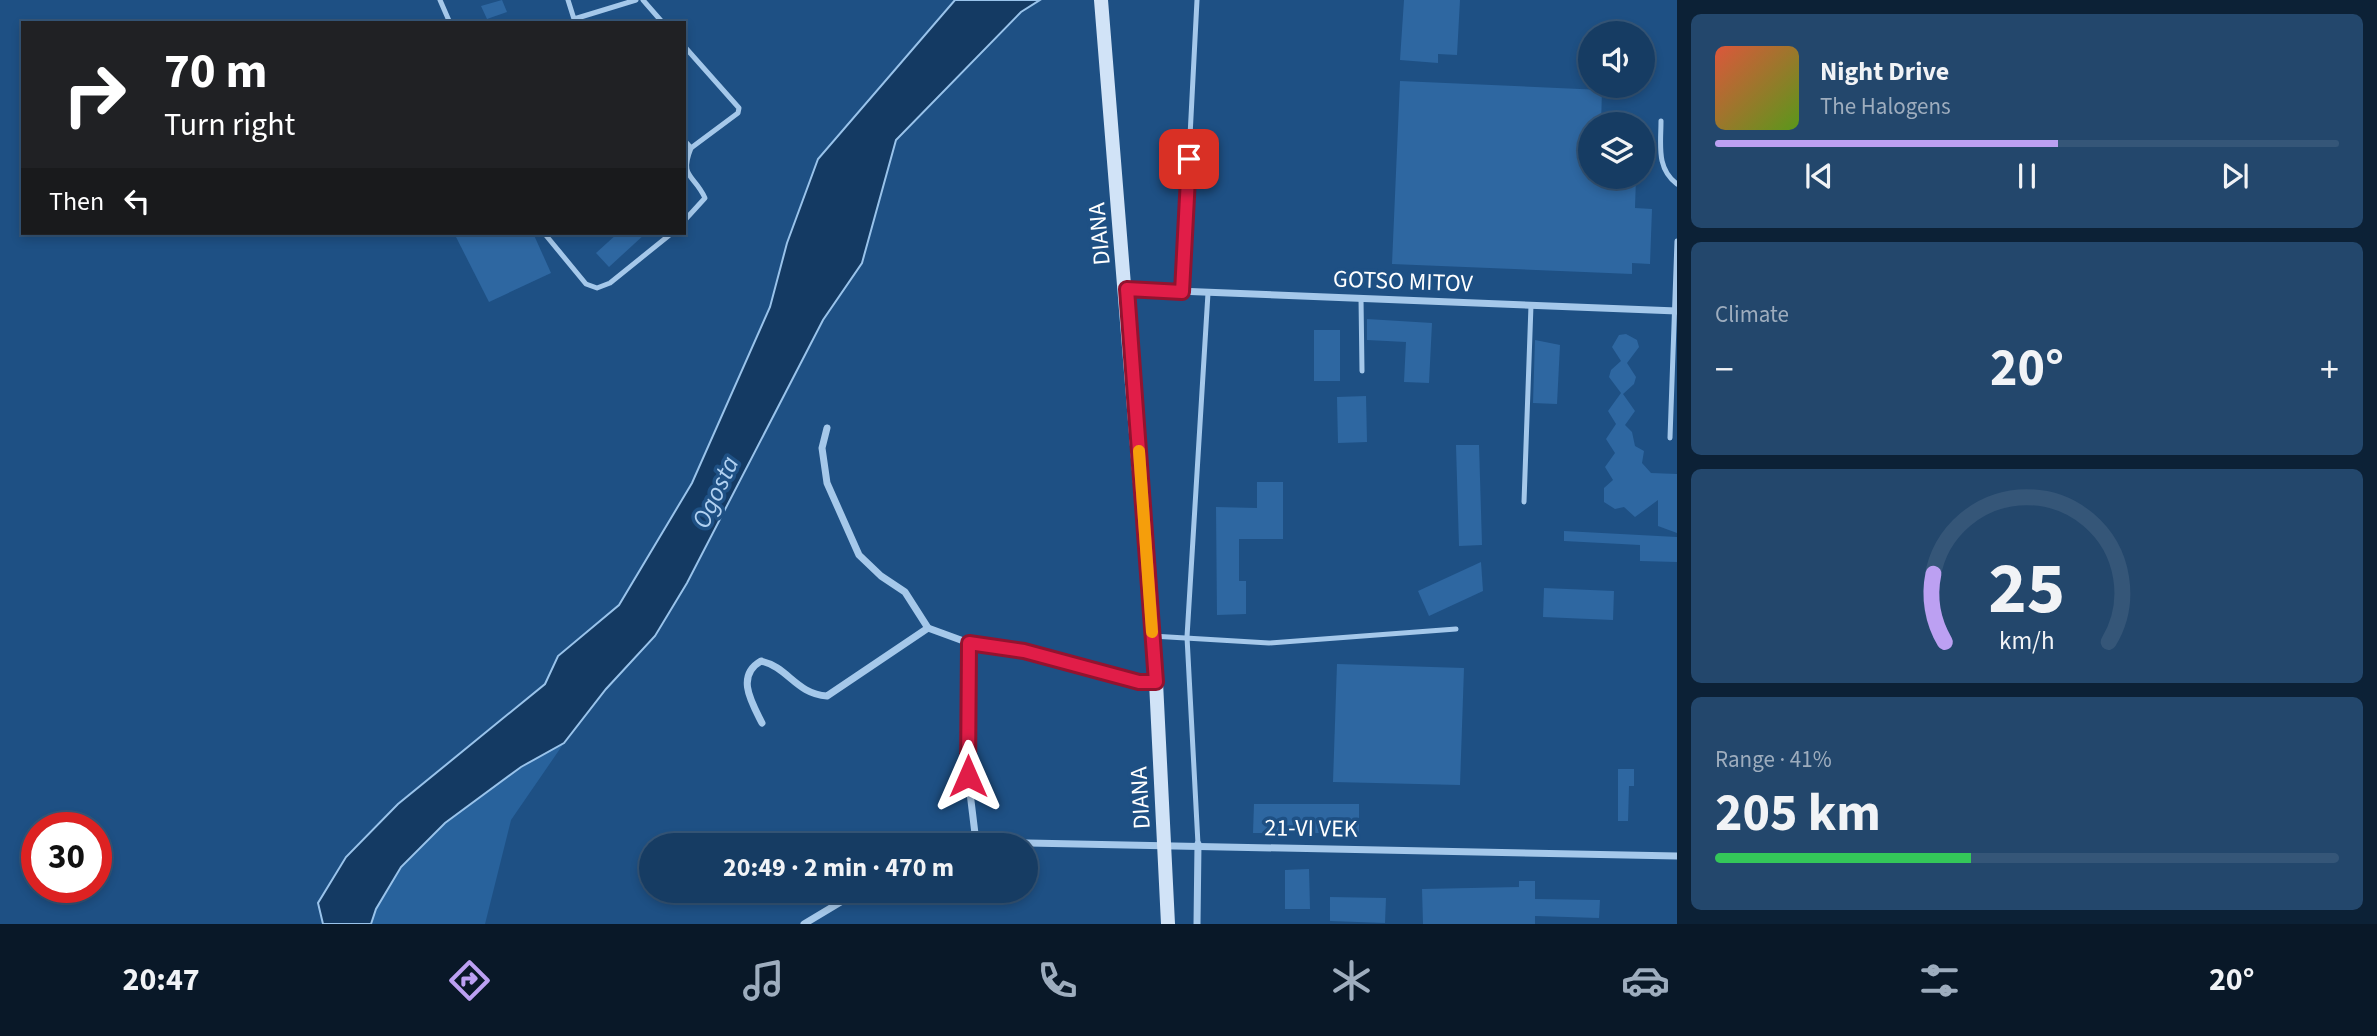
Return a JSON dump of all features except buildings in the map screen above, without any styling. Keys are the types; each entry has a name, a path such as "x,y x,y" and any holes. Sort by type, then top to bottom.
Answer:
{"main road":[{"name":"DIANA","path":"1101,0 1127,289 1156,682 1168,924"}],"street":[{"name":"GOTSO MITOV","path":"1127,289 1675,311"},
{"path":"827,428 822,447 827,483 859,555 881,576 905,592 928,628 969,643 1024,651 1139,682 1156,682"},
{"path":"762,723 747,685 747,676 753,666 761,662 770,663 808,694 827,696 928,628"},
{"path":"969,643 968,776 975,833"},
{"name":"21-VI VEK","path":"1038,843 1677,856"},
{"path":"1197,924 1198,844"},
{"path":"804,924 839,903"}],"lane":[{"path":"440,0 449,21"},
{"path":"568,0 574,21 636,0"},
{"path":"643,0 661,21"},
{"path":"1182,292 1197,0"},
{"path":"686,48 739,108 738,113 691,148 686,161"},
{"path":"1661,121 1661,160 1667,176 1677,184"},
{"path":"686,142 691,148"},
{"path":"686,172 705,198 686,219"},
{"path":"546,235 586,284 597,288 610,283 670,235"},
{"path":"1670,438 1677,241"},
{"path":"1198,844 1187,637 1208,293"},
{"path":"1362,298 1362,371"},
{"path":"1524,502 1531,305"},
{"path":"1152,636 1269,643 1456,629"}],"shaded area":[{"path":"564,743 511,820 485,924 371,924 384,894 402,866 425,840 478,796"}],"water":[{"name":"Ogosta","path":"955,0 1040,0 1021,12 896,140 862,263 823,320 687,583 655,636 606,689 564,743 521,767 445,823 401,867 376,909 371,924 323,924 318,903 346,857 398,804 545,684 558,656 619,605 692,483 770,307 787,243 818,159"}],"slow traffic":[{"path":"1139,451 1152,632"}],"route":[{"path":"968,776 969,643 1024,651 1139,682 1156,682 1127,289 1182,292 1189,159"}]}
